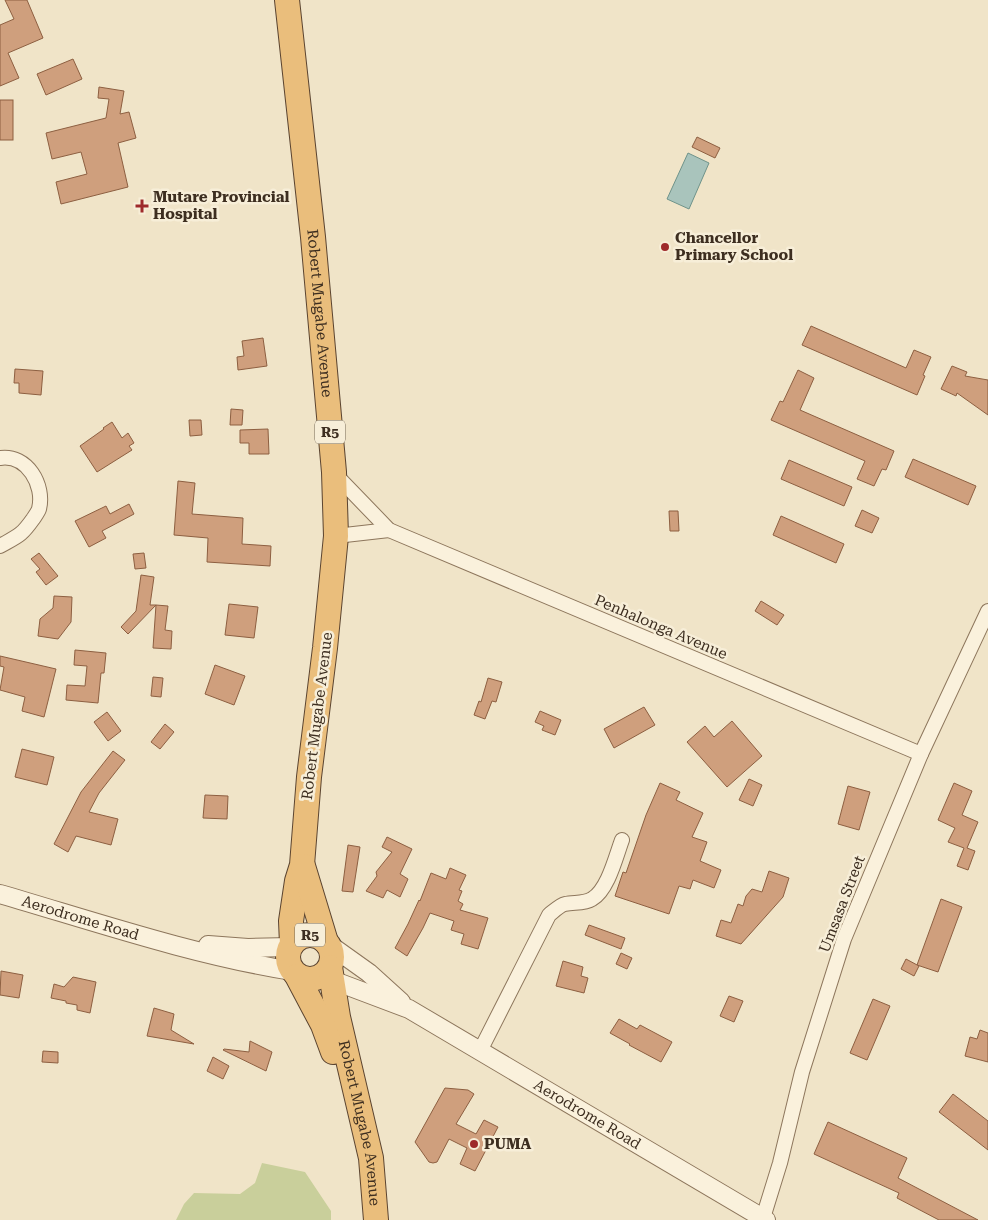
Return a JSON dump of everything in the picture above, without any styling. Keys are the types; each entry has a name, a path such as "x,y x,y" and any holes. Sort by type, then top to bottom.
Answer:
{"highway":[{"name":"Robert Mugabe Avenue","path":"287,0 313,236 334,472 336,536 325,648 309,777 302,865 297,881 291,921 291,945"},
{"name":"Robert Mugabe Avenue","path":"302,865 326,942"},
{"name":"R5","path":"294,974 287,959 291,945 297,938 312,935 326,942 331,952 328,975"},
{"name":"Robert Mugabe Avenue","path":"294,974 323,1025 345,1093 361,1159 367,1220"},
{"path":"294,974 309,980 328,975"},
{"name":"Robert Mugabe Avenue","path":"328,975 371,1158 376,1220"}],"street":[{"path":"0,458 5,457 23,464 35,475 39,492 39,510 23,534 0,546"},
{"name":"Penhalonga Avenue","path":"334,472 389,530 921,754"},
{"name":"Penhalonga Avenue","path":"336,536 389,530"},
{"name":"Umsasa Street","path":"763,1220 780,1163 802,1072 844,938 921,754 984,634 988,611"},
{"path":"480,1051 549,915 563,904 593,899 603,888 610,874 622,840"},
{"name":"Aerodrome Road","path":"0,894 160,941 246,964 294,974"},
{"name":"Aerodrome Road","path":"160,941 248,948 291,945"},
{"name":"Aerodrome Road","path":"326,942 369,973 409,1009"},
{"name":"Aerodrome Road","path":"328,975 409,1009 763,1220"}],"green space":[{"path":"262,1163 305,1172 331,1211 331,1220 176,1220 184,1204 194,1193 240,1194 255,1183"}],"water":[{"path":"688,153 709,163 689,209 667,199"}],"building":[{"path":"5,0 27,0 43,38 8,53 19,78 0,86 0,25 14,19"},
{"path":"73,59 82,79 46,95 37,74"},
{"path":"99,87 124,91 120,114 129,112 136,138 118,143 128,187 61,204 56,182 87,174 81,152 52,159 46,133 106,118 109,99 98,98"},
{"path":"0,100 13,100 13,140 0,140"},
{"path":"697,137 720,148 715,158 692,147"},
{"path":"811,326 906,368 914,350 931,357 917,395 802,345"},
{"path":"263,338 267,366 238,370 237,357 244,356 242,341"},
{"path":"952,366 967,372 965,376 988,380 988,415 957,393 956,396 941,389"},
{"path":"15,369 43,371 41,395 19,393 19,383 14,383"},
{"path":"798,370 814,378 800,410 894,451 886,470 882,469 874,486 857,479 865,461 771,420 780,401 783,402"},
{"path":"231,409 243,410 242,425 230,425"},
{"path":"189,420 201,420 202,435 190,436"},
{"path":"112,422 122,438 128,433 134,443 129,446 132,450 97,472 80,446"},
{"path":"268,429 269,454 249,454 249,443 240,443 240,430"},
{"path":"913,459 976,486 968,505 905,477"},
{"path":"789,460 852,487 844,506 781,479"},
{"path":"178,481 195,483 192,514 243,518 242,544 271,546 270,566 207,562 208,538 174,535"},
{"path":"129,504 134,514 102,531 106,538 89,547 75,521 106,506 110,514"},
{"path":"862,510 879,518 872,533 855,526"},
{"path":"669,511 678,511 679,531 670,531"},
{"path":"781,516 844,544 836,563 773,535"},
{"path":"39,553 58,576 46,585 36,572 40,569 31,559"},
{"path":"144,553 146,568 135,569 133,554"},
{"path":"141,575 154,577 150,605 156,605 128,634 121,627 136,611"},
{"path":"54,596 72,597 71,622 58,639 38,636 40,619 53,608"},
{"path":"761,601 784,615 777,625 755,611"},
{"path":"229,604 258,607 254,638 225,635"},
{"path":"156,605 168,606 165,630 172,631 171,649 153,648"},
{"path":"75,650 106,653 104,673 101,673 98,703 66,700 67,685 85,686 87,666 74,665"},
{"path":"0,656 56,669 44,717 22,711 25,697 0,690 4,667 0,666"},
{"path":"215,665 245,676 234,705 205,694"},
{"path":"153,677 163,678 161,697 151,696"},
{"path":"488,678 502,682 496,702 492,701 485,719 474,715 479,701 481,702"},
{"path":"644,707 655,725 614,748 604,729"},
{"path":"540,711 561,720 555,735 542,730 544,726 535,722"},
{"path":"107,712 121,731 108,741 94,722"},
{"path":"732,721 762,756 727,787 687,742 705,726 714,737"},
{"path":"165,724 174,732 160,749 151,742"},
{"path":"22,749 54,757 47,785 15,777"},
{"path":"113,751 125,760 99,793 89,812 118,819 111,845 76,836 68,852 54,844 81,792"},
{"path":"749,779 762,785 753,806 739,800"},
{"path":"660,783 680,792 676,800 703,813 692,837 707,842 700,861 721,870 714,888 693,880 690,889 679,886 669,914 615,896 623,872 626,873 646,815"},
{"path":"954,783 972,791 962,815 978,822 967,848 975,851 968,870 957,866 964,848 948,842 955,828 938,820"},
{"path":"848,786 870,792 859,830 838,824"},
{"path":"205,795 228,796 227,819 203,818"},
{"path":"387,837 412,849 400,874 408,879 400,897 387,890 383,898 366,891 377,876 376,872 392,852 382,847"},
{"path":"348,845 360,847 353,892 342,891"},
{"path":"450,868 466,875 459,890 462,891 458,901 463,904 460,910 488,918 478,949 461,944 464,934 451,930 454,921 430,913 407,956 395,948 420,901 431,873 446,879"},
{"path":"769,871 789,878 783,897 741,944 716,936 721,920 731,923 738,904 743,906 746,896 752,889 762,892"},
{"path":"941,899 962,907 938,972 917,965"},
{"path":"589,925 625,938 621,949 585,935"},
{"path":"621,953 632,958 627,969 616,964"},
{"path":"906,959 919,966 914,976 901,969"},
{"path":"563,961 583,967 581,976 588,978 584,993 556,986"},
{"path":"1,971 23,975 19,998 0,995"},
{"path":"73,977 96,982 90,1013 77,1010 77,1005 51,998 54,984 64,987"},
{"path":"729,996 743,1001 734,1022 720,1016"},
{"path":"873,999 890,1006 867,1060 850,1053"},
{"path":"154,1008 174,1014 171,1030 194,1044 147,1036"},
{"path":"619,1019 637,1029 640,1025 672,1042 661,1062 610,1033"},
{"path":"980,1030 988,1033 988,1062 965,1056 970,1037 977,1039"},
{"path":"250,1041 272,1052 266,1071 223,1050 249,1052"},
{"path":"43,1051 58,1052 58,1063 42,1062"},
{"path":"213,1057 229,1066 223,1079 207,1071"},
{"path":"445,1088 468,1090 474,1094 456,1124 476,1134 484,1120 498,1127 475,1171 460,1164 467,1148 449,1139 437,1162 433,1163 429,1162 415,1142"},
{"path":"953,1094 988,1121 988,1150 939,1112"},
{"path":"828,1122 907,1158 898,1178 978,1220 939,1220 897,1198 899,1193 814,1154"}],"place":[{"name":"Mutare Provincial Hospital","path":"142,206"},
{"name":"Chancellor Primary School","path":"665,247"},
{"name":"PUMA","path":"474,1144"}]}
